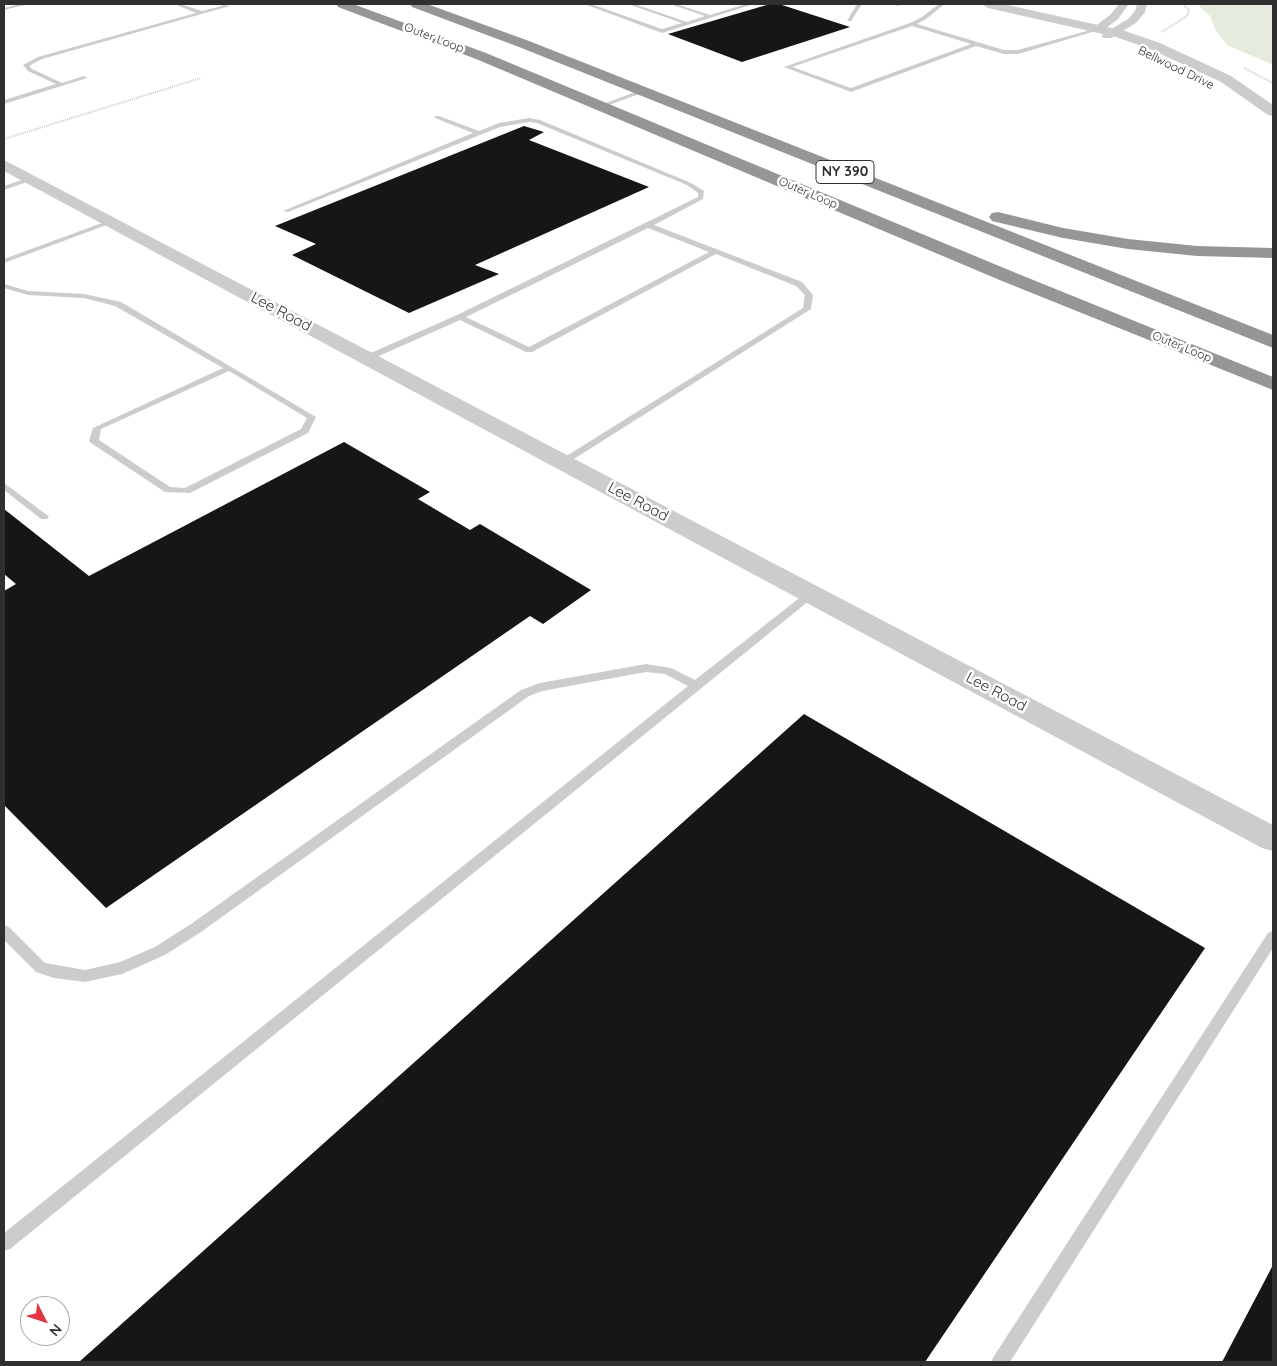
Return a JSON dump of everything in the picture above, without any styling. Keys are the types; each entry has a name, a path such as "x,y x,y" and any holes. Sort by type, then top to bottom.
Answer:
{"highway":[{"name":"Outer Loop","path":"342,4 445,42 1273,385"},
{"name":"Outer Loop","path":"416,4 497,33 1273,342"},
{"path":"803,155 977,211 1056,232 1168,249 1273,253"}],"street":[{"name":"Bellwood Drive","path":"988,4 1054,18 1161,48 1239,87 1273,112"},
{"path":"1106,33 1114,17 1124,4"},
{"path":"1106,33 1136,17 1142,4"},
{"name":"Bellwood Drive","path":"1106,33 1194,74 1232,98 1254,115"},
{"name":"Lee Road","path":"4,165 1273,839"}],"lane":[{"path":"4,9 26,4"},
{"path":"176,4 201,13"},
{"path":"62,85 30,70 26,65 35,60 227,6 222,4"},
{"path":"587,4 662,30 751,4"},
{"path":"630,4 686,23"},
{"path":"672,4 709,16"},
{"path":"849,20 859,4"},
{"path":"893,4 899,4"},
{"path":"942,4 924,18 912,24 786,67 851,90 976,44"},
{"path":"912,24 1004,52 1018,52 1106,33"},
{"path":"4,102 84,78"},
{"path":"601,106 643,91"},
{"path":"437,117 478,133"},
{"path":"286,211 478,133 508,122 529,120 538,121 689,184 702,192 701,198 648,225 460,317 367,358"},
{"path":"4,188 31,179"},
{"path":"4,261 110,222"},
{"path":"563,462 807,309 810,295 798,284 648,225"},
{"path":"460,317 529,350 716,251"},
{"path":"4,286 28,293 84,296 118,304 229,368 312,417 305,431 187,491 168,490 94,441 97,428 229,368"},
{"path":"4,486 44,517"},
{"path":"4,1243 696,684 811,594"},
{"path":"4,930 41,968 54,972 85,976 122,968 160,951 196,928 525,692 540,687 646,668 667,671 696,684"},
{"path":"1000,1362 1273,937"}],"path":[{"path":"1162,32 1187,16 1189,10 1183,4"},
{"path":"4,139 201,78"}],"green space":[{"path":"1197,4 1273,4 1273,65 1227,45 1216,31 1210,16"}],"building":[{"path":"770,4 779,4 850,27 742,62 668,34"},
{"path":"524,126 544,132 529,140 649,187 475,265 499,274 409,313 292,255 316,244 275,226"},
{"path":"344,442 430,492 418,499 470,530 480,524 591,590 543,624 530,616 106,908 4,805 4,591 16,584 4,574 4,509 89,576"},
{"path":"804,714 1205,948 925,1362 79,1362"},
{"path":"1273,1265 1273,1362 1222,1362"}]}
